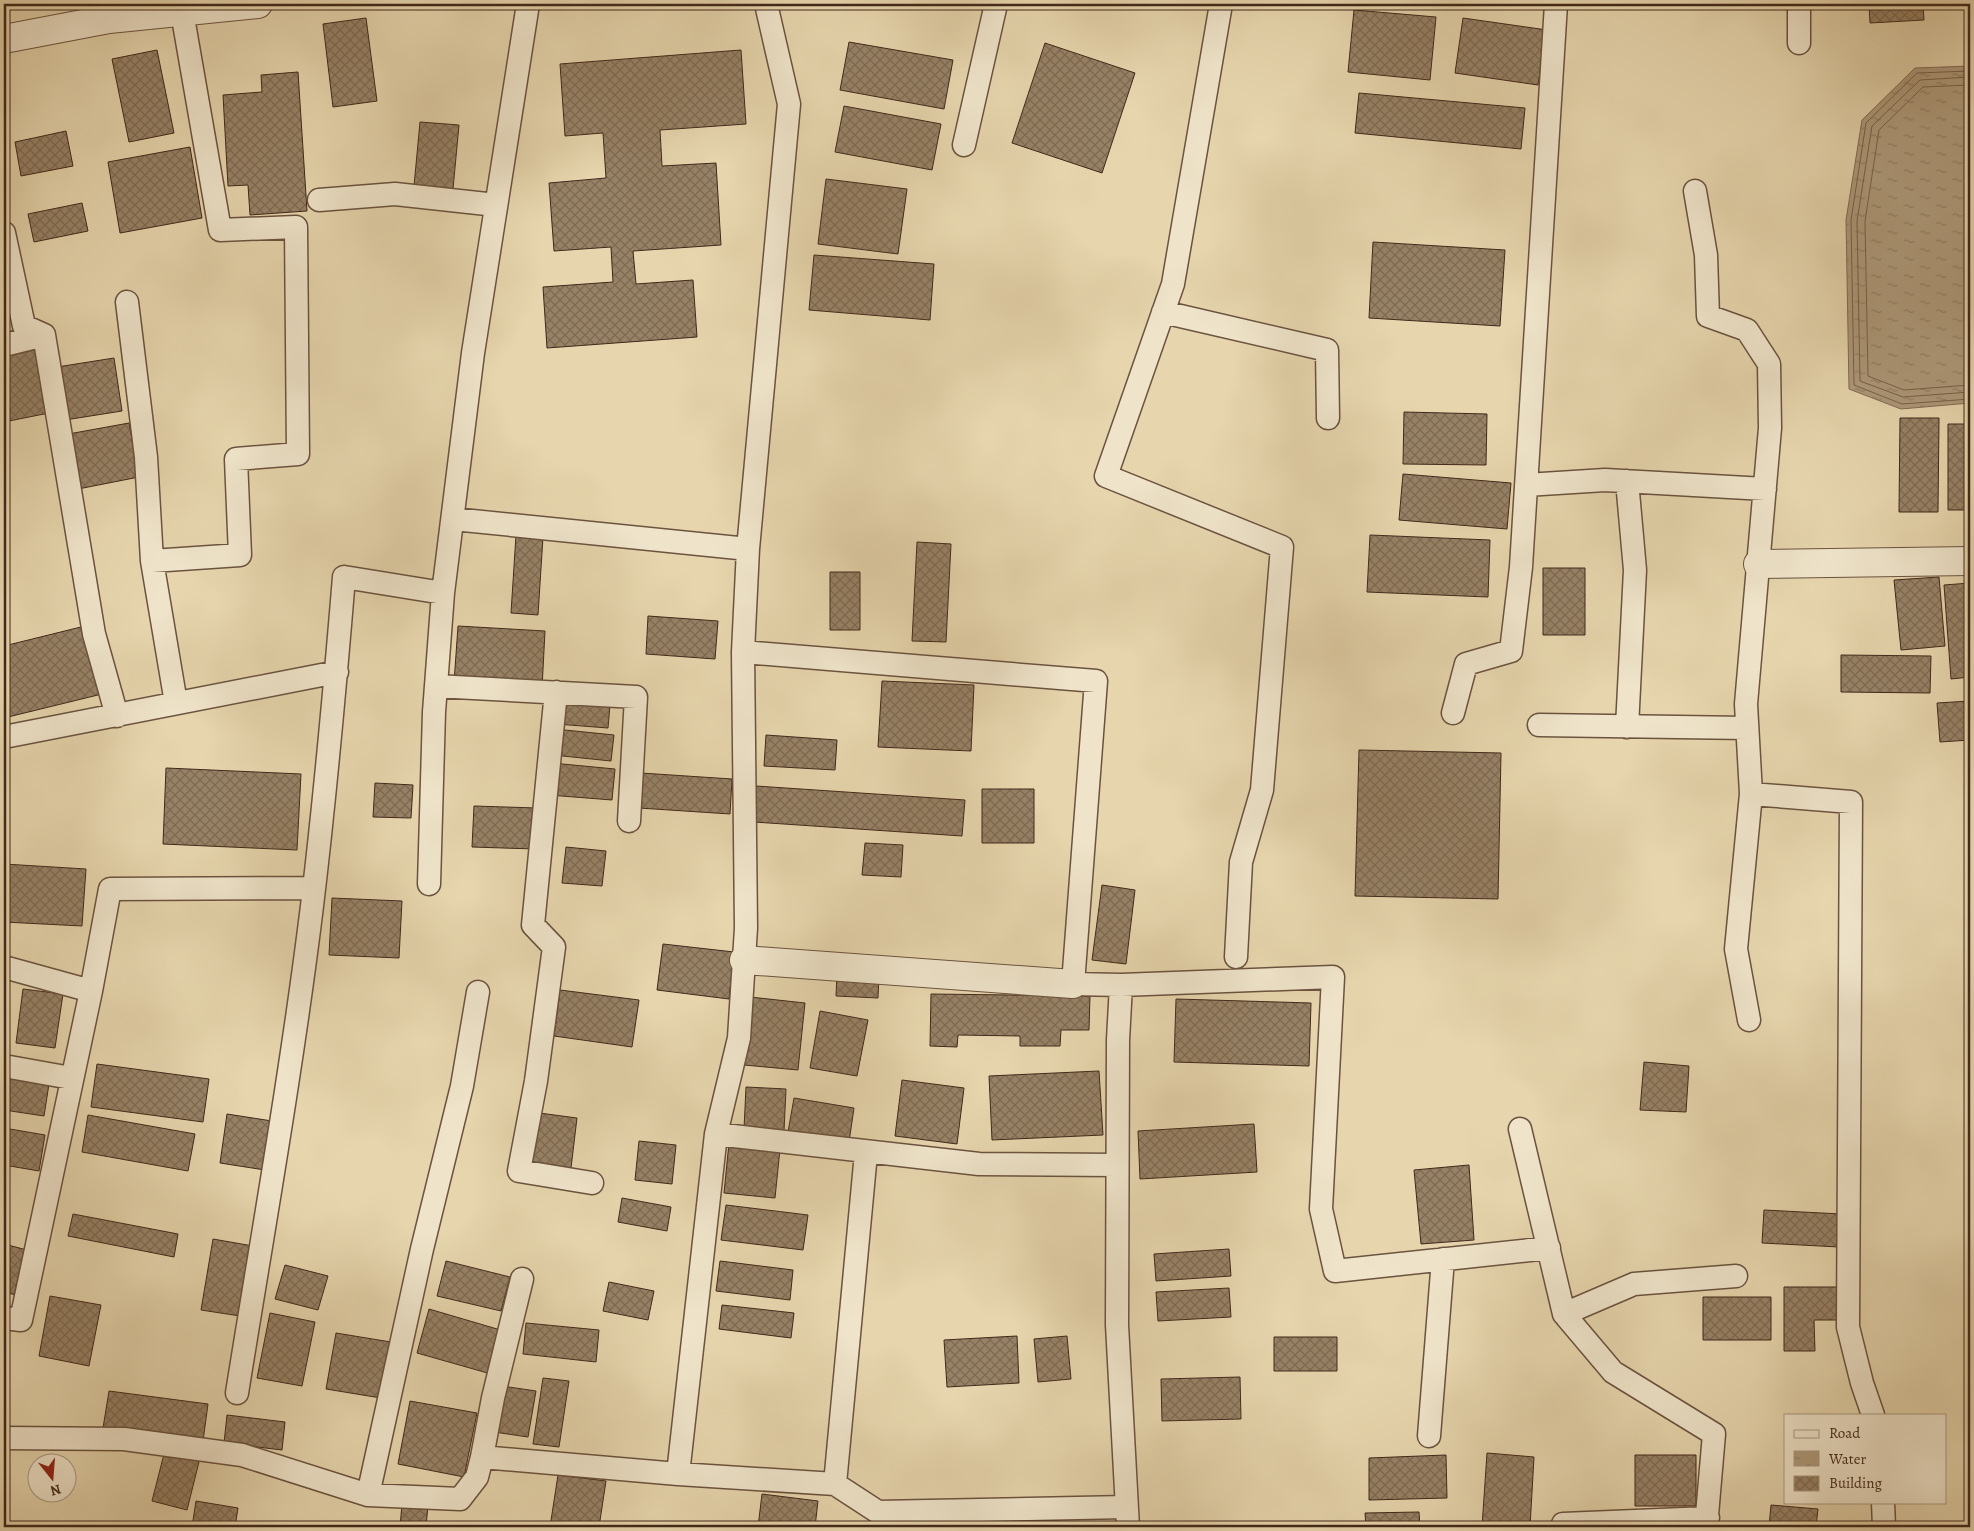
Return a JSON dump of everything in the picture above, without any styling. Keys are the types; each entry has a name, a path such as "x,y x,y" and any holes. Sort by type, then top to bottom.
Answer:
{"street":[{"path":"4,39 109,19 258,4"},
{"path":"1758,564 1970,561"},
{"path":"744,960 1073,984"}],"lane":[{"path":"429,884 436,686 443,594 473,354 528,4"},
{"path":"678,1474 716,1134 739,1038 746,928 742,652 748,549 789,104 766,4"},
{"path":"964,145 996,4"},
{"path":"1221,4 1172,284 1106,476 1282,547 1262,790 1241,862 1236,957"},
{"path":"1453,713 1466,664 1511,651 1521,567 1556,4"},
{"path":"1799,4 1799,43"},
{"path":"152,561 240,555 236,459 298,454 296,227 220,230 182,12"},
{"path":"1695,191 1706,255 1708,316 1747,330 1769,364 1770,428 1746,704 1751,794 1736,949 1749,1020"},
{"path":"319,200 396,194 496,206"},
{"path":"4,233 24,326 44,335"},
{"path":"127,302 146,458 152,561 176,703"},
{"path":"1163,312 1327,350 1328,418"},
{"path":"4,345 44,335"},
{"path":"44,335 94,634 117,716"},
{"path":"1526,485 1605,480 1765,489"},
{"path":"1627,481 1635,570 1628,727"},
{"path":"452,519 748,549"},
{"path":"237,1393 279,1137 314,888 344,577 443,594"},
{"path":"742,652 1096,682 1073,984 1121,985 1333,978 1320,1209 1335,1271 1549,1248"},
{"path":"4,737 336,672"},
{"path":"436,686 636,697 629,821"},
{"path":"556,692 533,925 554,947 536,1081 519,1171 592,1183"},
{"path":"1539,725 1747,728"},
{"path":"1751,794 1852,802 1848,1327 1862,1383 1873,1414"},
{"path":"4,1318 21,1320 91,991 110,889 314,888"},
{"path":"4,967 91,991"},
{"path":"482,1456 678,1474 835,1484 878,1512 1127,1517 1116,1325 1118,1040 1121,985"},
{"path":"368,1495 422,1250 462,1086 478,992"},
{"path":"4,1066 71,1078"},
{"path":"1520,1129 1564,1314 1614,1372 1714,1434 1707,1522 1563,1524 1562,1527"},
{"path":"716,1134 979,1164 1117,1165"},
{"path":"835,1484 866,1152"},
{"path":"1429,1436 1443,1259"},
{"path":"1564,1314 1634,1284 1736,1276"},
{"path":"4,1438 124,1439 242,1455 368,1495 460,1500 477,1477 493,1398 522,1279"},
{"path":"1883,1504 1884,1527"}],"water":[{"path":"1970,66 1970,403 1901,409 1849,389 1846,220 1862,120 1915,68"}],"building":[{"path":"1869,4 1923,4 1924,20 1870,23"},
{"path":"1354,10 1436,17 1430,80 1348,72"},
{"path":"366,18 377,101 333,107 323,24"},
{"path":"1463,18 1547,30 1538,85 1455,73"},
{"path":"849,42 953,60 944,109 840,90"},
{"path":"1045,43 1135,73 1102,173 1012,143"},
{"path":"157,50 174,133 129,142 112,59"},
{"path":"741,50 746,124 660,130 662,166 716,163 721,245 633,251 636,284 693,280 697,337 547,348 543,287 613,282 611,247 554,251 549,183 606,178 603,133 565,136 560,64"},
{"path":"298,72 307,211 250,215 248,185 228,186 223,95 262,92 261,75"},
{"path":"1359,93 1525,108 1521,149 1355,133"},
{"path":"844,106 941,124 932,170 835,152"},
{"path":"420,122 459,125 453,189 414,186"},
{"path":"66,131 73,166 21,176 15,142"},
{"path":"190,147 202,218 120,233 108,162"},
{"path":"826,179 907,189 898,254 818,244"},
{"path":"82,203 88,231 34,242 28,214"},
{"path":"1373,242 1505,250 1500,326 1369,318"},
{"path":"814,255 934,264 930,320 809,310"},
{"path":"41,348 54,412 4,422 4,355"},
{"path":"114,358 122,411 65,420 57,367"},
{"path":"1404,412 1487,414 1486,465 1403,464"},
{"path":"1900,418 1939,418 1938,512 1899,512"},
{"path":"129,423 139,477 73,490 63,435"},
{"path":"1948,424 1970,424 1970,510 1948,510"},
{"path":"1403,474 1511,483 1507,529 1399,520"},
{"path":"516,535 543,537 538,615 511,613"},
{"path":"1370,535 1490,540 1488,597 1367,592"},
{"path":"917,542 951,544 946,642 912,641"},
{"path":"1543,568 1585,568 1585,635 1543,635"},
{"path":"830,572 860,572 860,630 830,630"},
{"path":"1939,577 1945,646 1901,650 1894,580"},
{"path":"1970,583 1970,677 1951,679 1944,585"},
{"path":"648,616 718,621 715,659 646,654"},
{"path":"85,626 102,694 4,718 4,646"},
{"path":"458,626 545,631 542,689 454,683"},
{"path":"1841,655 1931,656 1930,693 1841,692"},
{"path":"882,681 974,685 971,751 878,747"},
{"path":"558,701 610,705 608,728 556,724"},
{"path":"1970,701 1970,740 1940,742 1937,703"},
{"path":"555,729 614,735 611,761 553,755"},
{"path":"766,735 837,740 835,770 764,766"},
{"path":"1359,750 1501,753 1498,899 1355,896"},
{"path":"552,763 615,769 612,800 549,795"},
{"path":"166,768 301,774 297,850 163,844"},
{"path":"641,773 732,779 730,814 639,808"},
{"path":"375,783 413,785 411,818 373,817"},
{"path":"756,786 965,800 962,836 754,822"},
{"path":"982,789 1034,789 1034,843 982,843"},
{"path":"474,806 537,808 535,849 472,847"},
{"path":"865,843 903,845 901,877 862,875"},
{"path":"566,847 606,851 602,886 562,883"},
{"path":"4,864 86,869 82,926 4,922"},
{"path":"1102,885 1135,890 1126,964 1092,960"},
{"path":"332,898 402,901 399,958 329,955"},
{"path":"663,944 734,952 729,999 657,990"},
{"path":"837,973 879,975 878,998 836,996"},
{"path":"23,989 63,994 55,1048 16,1043"},
{"path":"560,990 639,1000 632,1047 554,1036"},
{"path":"931,994 1090,996 1089,1030 1061,1030 1060,1046 1020,1046 1020,1036 958,1035 957,1047 930,1046"},
{"path":"750,997 805,1003 798,1070 744,1065"},
{"path":"1176,999 1311,1003 1309,1066 1174,1062"},
{"path":"820,1011 868,1020 857,1076 810,1068"},
{"path":"1644,1062 1689,1066 1686,1112 1640,1110"},
{"path":"97,1064 209,1079 203,1122 91,1107"},
{"path":"1099,1071 1103,1135 992,1140 989,1076"},
{"path":"4,1078 49,1084 44,1116 4,1110"},
{"path":"902,1080 964,1088 957,1144 895,1136"},
{"path":"746,1087 786,1089 784,1131 744,1129"},
{"path":"794,1098 854,1108 849,1142 788,1132"},
{"path":"532,1112 577,1118 571,1168 526,1162"},
{"path":"227,1114 272,1121 265,1170 220,1163"},
{"path":"88,1115 195,1134 188,1171 82,1152"},
{"path":"1254,1124 1257,1172 1140,1179 1138,1131"},
{"path":"4,1128 45,1135 39,1171 4,1165"},
{"path":"639,1141 676,1145 672,1184 635,1180"},
{"path":"729,1143 780,1149 775,1198 724,1193"},
{"path":"1469,1165 1474,1240 1421,1244 1414,1170"},
{"path":"622,1198 671,1207 667,1231 618,1222"},
{"path":"726,1205 808,1215 803,1250 721,1240"},
{"path":"1764,1210 1841,1214 1839,1247 1762,1243"},
{"path":"73,1214 178,1234 174,1257 68,1236"},
{"path":"213,1239 253,1246 240,1316 201,1310"},
{"path":"4,1244 27,1250 16,1295 4,1292"},
{"path":"1229,1249 1231,1276 1156,1281 1154,1254"},
{"path":"446,1261 510,1277 501,1311 437,1296"},
{"path":"720,1261 793,1270 790,1300 716,1291"},
{"path":"285,1265 328,1276 318,1310 275,1299"},
{"path":"609,1282 654,1291 648,1320 603,1311"},
{"path":"1784,1287 1838,1287 1838,1320 1814,1320 1815,1351 1784,1351"},
{"path":"1229,1288 1231,1317 1158,1321 1156,1292"},
{"path":"50,1296 101,1305 89,1366 39,1356"},
{"path":"1703,1297 1771,1297 1771,1340 1703,1340"},
{"path":"722,1305 794,1313 791,1338 719,1329"},
{"path":"429,1309 504,1331 491,1374 417,1353"},
{"path":"270,1313 315,1322 302,1386 257,1378"},
{"path":"526,1323 599,1330 596,1362 523,1354"},
{"path":"336,1333 391,1342 381,1398 326,1389"},
{"path":"1017,1336 1019,1383 947,1387 944,1340"},
{"path":"1067,1336 1071,1379 1038,1382 1034,1339"},
{"path":"1274,1337 1337,1337 1337,1371 1274,1371"},
{"path":"1240,1377 1241,1419 1162,1421 1161,1379"},
{"path":"543,1378 569,1381 559,1447 533,1444"},
{"path":"502,1386 536,1391 528,1437 494,1432"},
{"path":"109,1391 208,1404 203,1441 103,1428"},
{"path":"410,1401 477,1413 464,1477 398,1464"},
{"path":"227,1415 285,1422 282,1450 224,1443"},
{"path":"165,1450 200,1458 187,1510 152,1501"},
{"path":"1487,1453 1534,1457 1530,1527 1482,1527"},
{"path":"1446,1455 1447,1498 1369,1500 1369,1458"},
{"path":"1635,1455 1696,1455 1696,1506 1635,1506"},
{"path":"558,1475 606,1481 599,1527 550,1527"},
{"path":"762,1494 818,1501 815,1527 758,1527"},
{"path":"196,1501 238,1508 235,1527 192,1527"},
{"path":"402,1504 428,1505 426,1527 400,1527"},
{"path":"1771,1505 1818,1509 1816,1527 1769,1527"},
{"path":"1419,1512 1420,1527 1366,1527 1365,1513"}]}
